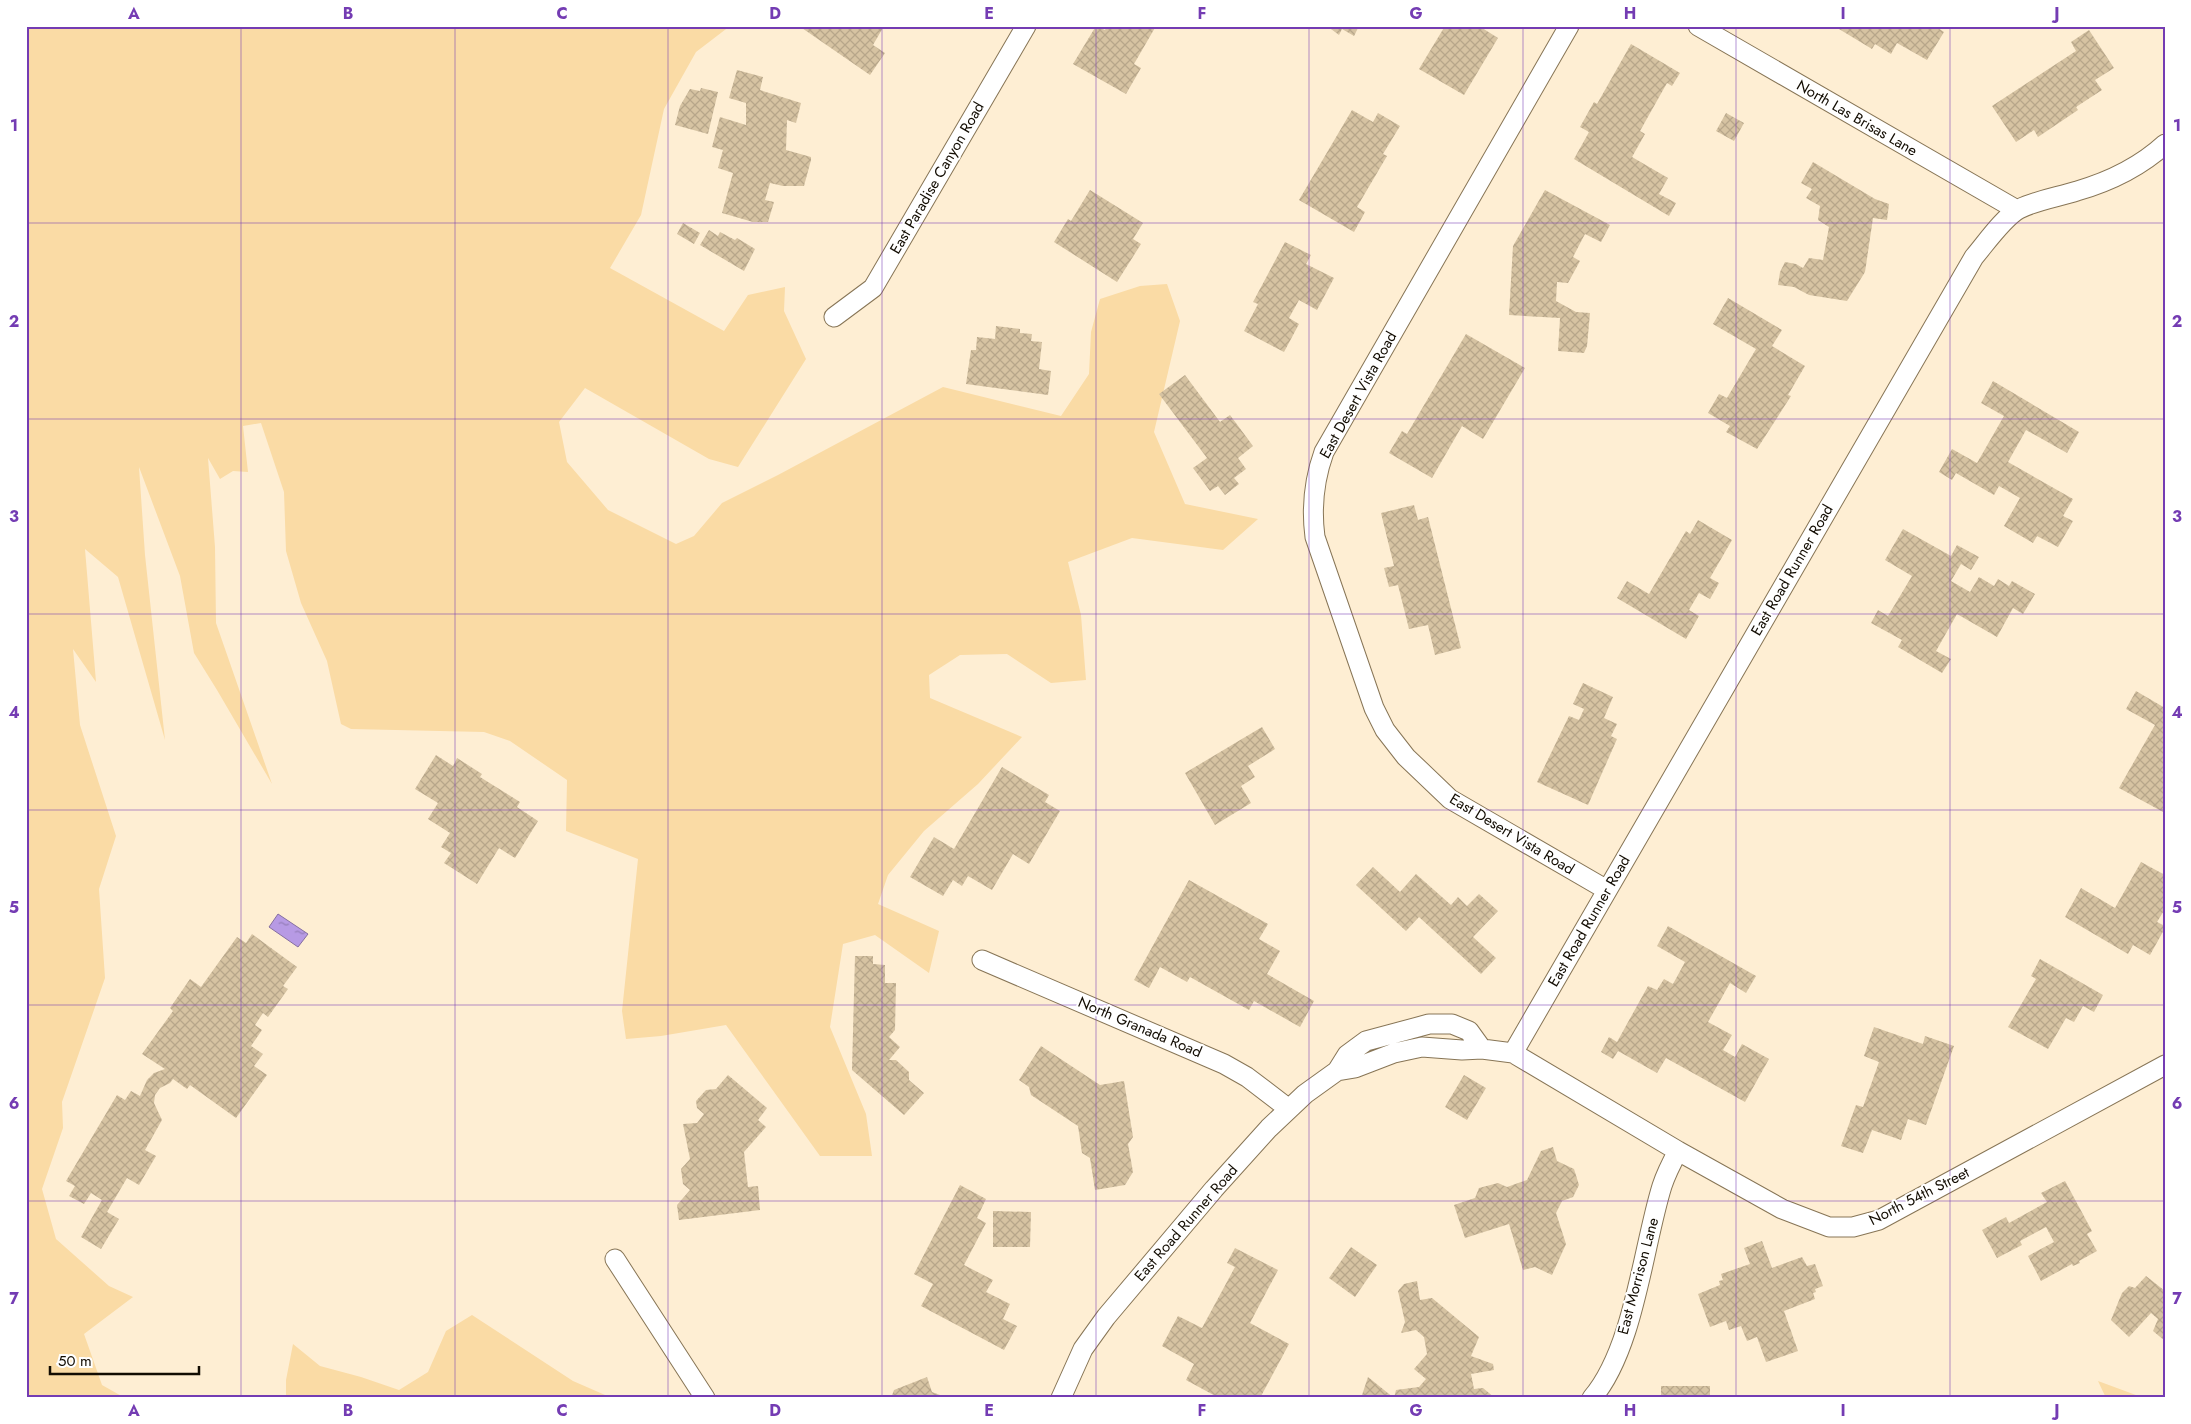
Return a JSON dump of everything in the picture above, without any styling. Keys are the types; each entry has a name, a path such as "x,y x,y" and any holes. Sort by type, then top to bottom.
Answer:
{"street":[{"name":"East Paradise Canyon Road","path":"834,317 873,288 1026,26"},
{"name":"East Desert Vista Road","path":"1569,26 1324,452 1315,482 1312,512 1315,538 1374,708 1386,730 1406,758 1450,799 1607,890"},
{"name":"North Las Brisas Lane","path":"1698,26 2017,210"},
{"name":"East Road Runner Road","path":"1061,1398 1083,1349 1106,1317 1214,1189 1269,1128 1305,1094 1337,1071 1347,1055 1366,1041 1429,1024 1452,1024 1468,1031 1482,1048 1513,1053 1974,257 2017,210 2035,202 2079,190 2116,175 2140,162 2165,144"},
{"name":"North Granada Road","path":"982,960 1224,1064 1247,1077 1289,1109"},
{"name":"North 54th Street","path":"1513,1053 1678,1151 1782,1209 1829,1227 1854,1227 1879,1220 2165,1065"},
{"name":"East Morrison Lane","path":"1592,1398 1612,1367 1627,1325 1662,1184 1678,1151"},
{"path":"616,1259 705,1398"}],"shaded area":[{"path":"26,26 730,26 696,52 664,109 641,215 610,268 724,331 748,295 785,287 784,311 806,359 738,467 709,459 585,388 559,422 567,462 608,510 676,544 694,536 722,503 943,387 1061,416 1089,374 1091,332 1100,299 1140,286 1167,284 1180,321 1154,432 1185,504 1258,519 1223,550 1132,538 1068,562 1081,615 1086,680 1051,683 1007,654 960,655 929,675 930,698 1022,737 978,784 924,831 888,875 878,904 939,931 929,973 875,935 843,944 830,1027 866,1114 872,1156 820,1156 726,1025 661,1036 626,1039 622,1011 638,859 566,831 567,780 510,741 484,732 351,729 341,724 327,661 301,603 286,551 284,492 261,423 243,426 248,472 233,471 220,479 208,458 215,547 216,623 272,784 194,653 180,576 139,467 145,555 165,740 118,577 85,549 96,682 73,649 80,725 116,836 99,889 105,978 62,1102 63,1128 42,1189 56,1239 109,1286 133,1297 84,1334 102,1385 125,1398 26,1398"},
{"path":"472,1315 573,1381 612,1398 286,1398 286,1380 293,1344 320,1366 399,1390 428,1372 446,1331"},
{"path":"2098,1381 2144,1398 2106,1398"}],"water":[{"path":"278,914 308,934 298,947 269,927"}],"building":[{"path":"799,26 884,26 873,45 885,53 870,75"},
{"path":"1096,26 1105,30 1107,26 1156,26 1134,64 1141,68 1126,94 1073,64"},
{"path":"1327,26 1359,26 1354,36 1342,29 1339,35"},
{"path":"1445,26 1479,26 1498,38 1464,95 1419,69"},
{"path":"1834,26 1935,26 1944,32 1927,60 1897,43 1891,54 1875,44 1872,49"},
{"path":"2089,30 2114,68 2095,80 2102,90 2076,107 2078,110 2038,137 2034,130 2016,142 1992,106 2076,51 2071,42"},
{"path":"1631,44 1680,73 1672,86 1667,83 1640,131 1645,134 1632,157 1668,178 1659,194 1676,203 1669,216 1574,159 1589,132 1580,127 1594,102 1597,104"},
{"path":"737,70 763,77 760,90 801,103 796,123 787,120 786,150 811,157 804,186 783,186 770,183 765,200 774,202 768,222 753,222 722,213 733,173 718,168 723,150 712,147 720,117 746,125 746,103 729,98"},
{"path":"701,88 718,92 708,134 675,125 680,106 690,89 700,91"},
{"path":"1352,110 1373,122 1378,113 1400,126 1383,154 1387,156 1357,207 1365,212 1354,232 1299,200"},
{"path":"1726,113 1744,123 1734,141 1716,131"},
{"path":"1813,162 1875,199 1889,204 1887,220 1873,218 1865,272 1847,301 1809,295 1794,287 1778,285 1780,272 1785,262 1796,264 1803,268 1809,258 1823,260 1829,227 1818,220 1820,206 1806,198 1812,189 1801,183"},
{"path":"1090,190 1143,223 1133,239 1141,244 1117,282 1054,242 1068,219 1071,221"},
{"path":"1545,190 1610,225 1601,242 1585,234 1573,257 1580,261 1568,283 1557,282 1556,301 1576,312 1590,313 1587,346 1584,353 1558,351 1560,318 1509,315 1513,246"},
{"path":"683,223 700,233 694,244 677,234"},
{"path":"709,230 718,236 720,232 735,240 737,238 755,249 744,271 700,245"},
{"path":"1285,242 1311,255 1306,264 1334,278 1317,310 1299,300 1289,318 1299,324 1284,352 1244,331 1258,304 1253,302"},
{"path":"1728,298 1782,330 1772,346 1805,366 1788,395 1791,396 1757,449 1726,432 1730,426 1708,413 1719,394 1727,398 1756,349 1713,324"},
{"path":"996,326 1020,329 1020,333 1032,334 1031,341 1042,342 1039,369 1051,371 1048,395 966,384 971,350 976,350 977,337 995,339"},
{"path":"1466,334 1525,368 1483,439 1462,426 1432,478 1389,453 1402,431 1407,434"},
{"path":"1185,375 1220,422 1230,415 1253,446 1238,458 1246,469 1234,478 1239,484 1225,495 1218,486 1210,491 1193,468 1207,458 1159,394"},
{"path":"1993,381 2079,432 2067,453 2026,430 2008,462 2073,499 2063,516 2073,521 2058,547 2037,536 2033,543 2004,526 2020,498 1999,486 1994,495 1956,473 1952,480 1939,472 1952,449 1977,463 2004,416 1981,403"},
{"path":"1414,505 1418,520 1428,517 1461,648 1435,655 1428,625 1409,629 1398,585 1389,587 1384,568 1394,566 1381,513"},
{"path":"1698,520 1732,540 1710,578 1719,583 1710,599 1699,593 1689,610 1699,616 1686,639 1617,598 1627,581 1649,594 1686,531 1690,534"},
{"path":"1903,529 1951,556 1957,545 1979,557 1971,570 1961,564 1951,581 1970,592 1979,577 1994,586 1998,579 2009,586 2012,581 2035,594 2023,614 2013,608 1997,637 1957,614 1936,651 1951,659 1942,673 1898,647 1902,640 1871,623 1878,610 1888,616 1912,576 1885,560"},
{"path":"1583,683 1613,697 1604,718 1617,724 1611,736 1617,739 1588,805 1537,782 1569,716 1579,720 1584,709 1573,704"},
{"path":"2136,691 2165,708 2165,813 2119,788 2155,725 2126,709"},
{"path":"1262,727 1275,749 1248,766 1255,777 1241,786 1251,803 1215,825 1185,773"},
{"path":"436,755 453,766 457,758 482,774 480,777 520,802 517,807 538,821 515,858 499,848 477,884 444,863 451,853 441,847 450,833 428,819 438,803 415,789"},
{"path":"1002,767 1049,795 1045,802 1060,811 1029,864 1013,854 992,890 968,876 962,886 953,880 943,896 910,877 934,837 954,849"},
{"path":"2141,862 2165,875 2165,909 2157,922 2165,926 2165,928 2150,955 2133,945 2128,954 2065,917 2081,888 2115,908"},
{"path":"1373,867 1400,892 1416,874 1451,905 1458,897 1467,906 1479,894 1498,911 1473,937 1496,958 1481,974 1419,917 1406,931 1356,885"},
{"path":"1189,880 1268,924 1259,939 1280,951 1267,974 1314,1001 1300,1027 1254,1001 1249,1010 1190,977 1187,982 1160,967 1149,988 1134,980"},
{"path":"1668,926 1756,976 1746,993 1730,983 1708,1022 1732,1035 1723,1050 1735,1057 1742,1044 1769,1059 1745,1102 1666,1058 1657,1073 1618,1051 1613,1059 1601,1052 1609,1037 1617,1042 1648,986 1657,990 1664,979 1673,984 1685,962 1657,946"},
{"path":"252,934 297,967 283,986 288,989 268,1017 263,1013 255,1025 262,1030 251,1046 263,1054 254,1066 267,1075 236,1118 190,1085 187,1089 173,1079 170,1083 160,1088 155,1095 154,1103 162,1120 145,1150 156,1156 139,1185 127,1178 107,1212 119,1219 101,1249 81,1237 102,1200 91,1193 84,1204 69,1196 75,1186 66,1181 117,1095 125,1100 131,1091 140,1096 147,1080 154,1073 165,1069 142,1054 173,1011 170,1008 190,979 201,987 237,937 246,943"},
{"path":"855,956 873,956 873,964 885,965 885,983 896,983 895,1030 889,1037 900,1047 889,1060 896,1060 909,1072 909,1080 924,1093 904,1115 852,1070"},
{"path":"2040,959 2103,995 2094,1012 2083,1006 2074,1022 2066,1018 2048,1049 2008,1027 2036,979 2031,976"},
{"path":"1874,1027 1923,1044 1925,1036 1954,1046 1926,1125 1908,1119 1901,1140 1872,1130 1863,1153 1841,1146 1856,1105 1863,1107 1879,1062 1864,1056"},
{"path":"1041,1046 1100,1085 1124,1081 1133,1137 1128,1144 1133,1172 1125,1185 1095,1190 1090,1158 1082,1153 1078,1126 1031,1095 1029,1087 1019,1080"},
{"path":"728,1075 767,1108 758,1120 766,1127 744,1152 748,1187 758,1186 760,1210 679,1220 677,1205 690,1190 683,1184 681,1169 690,1159 683,1124 697,1123 704,1114 697,1108 696,1101 706,1090 716,1089"},
{"path":"1464,1075 1486,1088 1467,1120 1445,1107"},
{"path":"1553,1147 1557,1161 1574,1169 1579,1185 1573,1197 1562,1201 1556,1213 1566,1244 1552,1275 1535,1267 1523,1270 1509,1224 1465,1238 1454,1205 1475,1198 1479,1188 1498,1183 1507,1187 1527,1180 1541,1151"},
{"path":"2065,1181 2092,1231 2087,1234 2097,1251 2079,1261 2080,1263 2073,1266 2072,1264 2041,1281 2028,1256 2054,1242 2046,1227 2020,1241 2022,1245 1997,1258 1982,1230 2006,1217 2009,1223 2047,1202 2041,1193"},
{"path":"960,1185 986,1199 977,1218 986,1223 964,1265 993,1280 986,1292 1010,1304 1003,1319 1017,1326 1004,1350 921,1306 933,1284 914,1274"},
{"path":"993,1211 1031,1212 1030,1247 993,1247"},
{"path":"1762,1241 1772,1268 1802,1257 1807,1266 1815,1264 1823,1286 1815,1289 1816,1292 1813,1293 1815,1299 1784,1311 1798,1351 1766,1362 1757,1337 1747,1341 1741,1326 1729,1330 1726,1321 1710,1327 1698,1294 1720,1285 1719,1281 1723,1280 1721,1274 1750,1264 1744,1248"},
{"path":"1351,1247 1377,1265 1355,1297 1329,1278"},
{"path":"1235,1248 1278,1270 1250,1323 1289,1344 1260,1398 1219,1398 1186,1380 1194,1364 1162,1346 1178,1316 1202,1328 1235,1267 1227,1263"},
{"path":"2146,1276 2165,1291 2165,1341 2153,1331 2158,1319 2151,1313 2129,1337 2111,1320 2122,1293 2129,1286 2135,1288"},
{"path":"1417,1281 1420,1300 1432,1298 1479,1337 1471,1356 1493,1364 1494,1370 1471,1374 1474,1389 1483,1388 1495,1398 1394,1398 1396,1390 1419,1387 1426,1379 1414,1369 1427,1354 1424,1337 1416,1330 1401,1333 1405,1322 1398,1291 1404,1284"},
{"path":"927,1377 932,1392 940,1395 941,1398 891,1398 894,1390"},
{"path":"1368,1377 1394,1398 1361,1398"},
{"path":"1661,1386 1710,1386 1710,1398 1661,1398"}]}
